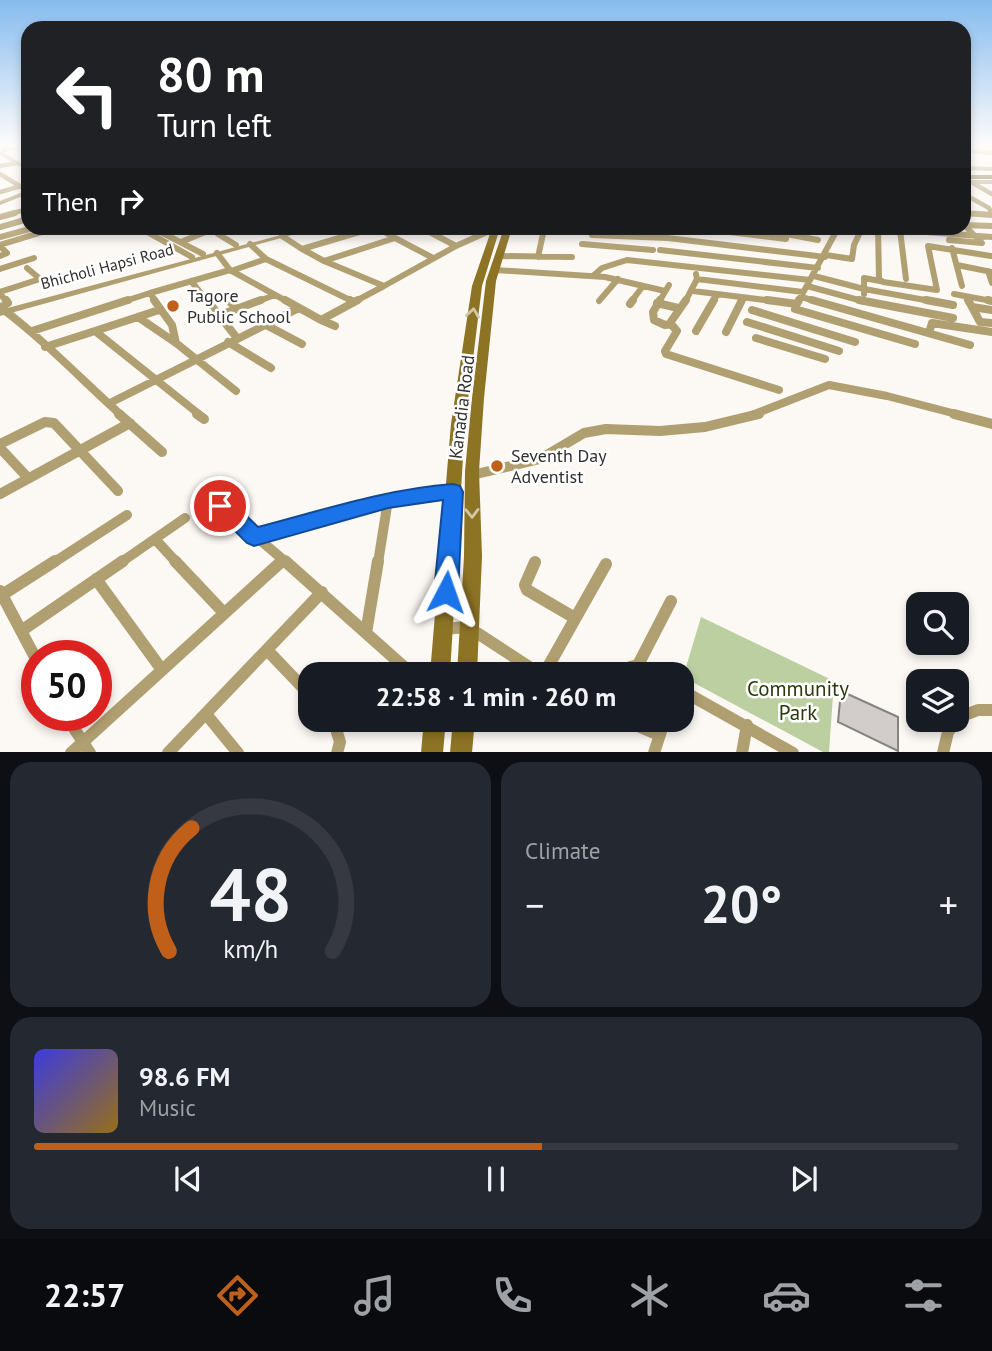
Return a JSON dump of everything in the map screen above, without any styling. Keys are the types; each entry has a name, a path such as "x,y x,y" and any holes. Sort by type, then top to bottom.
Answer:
{"main road":[{"name":"Kanadia Road","path":"441,662 458,424 476,348 497,235"},
{"name":"Kanadia Road","path":"492,269 497,235"},
{"name":"Kanadia Road","path":"467,662 473,556 472,475 476,348"},
{"path":"432,752 434,732"},
{"path":"461,752 463,732"}],"street":[{"path":"0,184 13,181"},
{"path":"13,181 21,186"},
{"path":"975,181 992,194"},
{"path":"0,192 21,186"},
{"path":"0,203 21,194"},
{"path":"971,198 990,208 992,215 971,214"},
{"path":"0,217 21,211"},
{"path":"0,227 21,221"},
{"path":"971,226 992,226"},
{"path":"0,237 21,231"},
{"path":"971,232 991,255"},
{"path":"0,256 7,253 0,246 34,235"},
{"path":"153,235 192,257"},
{"path":"168,235 203,254"},
{"path":"181,242 202,235"},
{"path":"220,235 236,245"},
{"name":"Bhicholi Hapsi Road","path":"2,309 270,235"},
{"path":"2,309 250,244 272,235"},
{"path":"284,235 324,261 384,286"},
{"path":"302,249 351,235"},
{"path":"389,235 433,258"},
{"path":"435,235 456,246"},
{"path":"321,320 433,258 482,235"},
{"path":"538,257 543,235"},
{"path":"601,235 668,238 852,259 858,235"},
{"path":"628,248 630,235"},
{"path":"713,235 714,256 719,270"},
{"path":"757,235 786,239"},
{"path":"792,235 818,240"},
{"path":"779,344 835,235"},
{"path":"877,235 880,281"},
{"path":"901,235 906,279"},
{"path":"934,235 992,245"},
{"path":"947,237 992,237"},
{"path":"947,237 962,286"},
{"path":"324,261 395,238"},
{"path":"250,244 266,259 354,302"},
{"path":"582,244 714,256 929,333 970,345"},
{"path":"865,302 864,278 937,290 926,247 991,255"},
{"path":"217,253 231,270 335,326"},
{"path":"492,269 538,257 572,257"},
{"path":"0,269 34,258"},
{"path":"32,331 266,259"},
{"path":"593,276 602,268 622,261 719,270 953,318"},
{"path":"957,265 990,271 992,283"},
{"path":"2,309 8,303 0,293 40,279 27,268"},
{"path":"492,269 593,276 667,288 653,312 654,320 665,326 671,324 678,308 693,291 697,279 694,268"},
{"path":"598,301 618,279"},
{"path":"697,279 806,289 864,289 953,305"},
{"path":"191,281 220,315 233,340 271,368"},
{"path":"630,304 643,286"},
{"path":"693,291 743,298 806,289 915,344"},
{"path":"150,293 159,310 176,330 179,336 176,343"},
{"path":"954,294 992,301"},
{"path":"696,331 717,295"},
{"path":"224,296 237,309"},
{"path":"220,315 275,296"},
{"path":"966,297 980,321 992,323"},
{"path":"726,332 743,298"},
{"path":"657,303 678,308"},
{"path":"972,307 992,310"},
{"path":"2,309 32,331 45,347 162,452"},
{"path":"110,403 299,309"},
{"path":"45,347 159,310"},
{"path":"752,310 855,342"},
{"path":"138,317 176,343 236,391"},
{"path":"747,322 839,351"},
{"path":"929,333 932,323 992,332"},
{"path":"266,324 302,344"},
{"path":"671,324 677,331 665,351 666,354 779,390"},
{"path":"95,331 204,419"},
{"path":"756,338 825,359"},
{"path":"472,475 540,459 584,433 606,429 660,431 705,427 766,412 829,385 887,396 992,424"},
{"path":"29,478 0,446 50,422 54,423 118,491"},
{"path":"0,494 130,424"},
{"path":"254,537 388,500 453,492"},
{"path":"366,633 388,500"},
{"path":"220,506 322,592 399,662"},
{"path":"26,640 1,593 127,515"},
{"path":"21,631 185,518"},
{"path":"155,539 224,613"},
{"path":"71,752 86,747 162,670 282,561"},
{"path":"535,562 525,585 527,590 575,618"},
{"path":"549,662 606,564"},
{"path":"96,579 162,670"},
{"path":"168,752 322,592"},
{"path":"637,662 671,601"},
{"path":"443,629 468,626 524,662"},
{"path":"267,650 298,682"},
{"path":"694,697 793,752"},
{"path":"969,714 978,710 992,710"},
{"path":"206,714 238,752"},
{"path":"741,752 747,725"},
{"path":"76,731 86,747"},
{"path":"337,732 340,742 337,752"},
{"path":"652,732 659,735"},
{"path":"654,752 660,732"},
{"path":"943,752 948,732"}],"green space":[{"name":"Community Park","path":"701,617 834,681 829,752 823,752 694,683 694,662 688,662"}],"building":[{"path":"841,691 898,717 898,751 838,722"}],"place":[{"name":"Tagore Public School","path":"173,306"},
{"name":"Seventh Day Adventist","path":"497,466"}],"route":[{"path":"220,506 254,537 388,500 453,492 446,592"}]}
